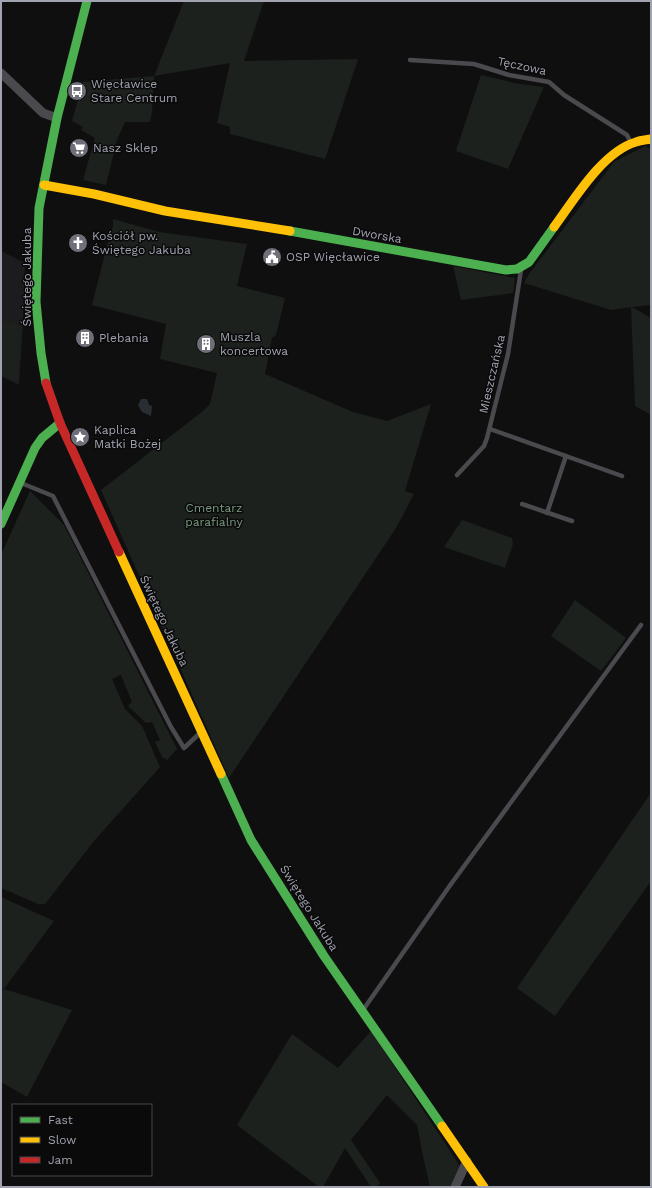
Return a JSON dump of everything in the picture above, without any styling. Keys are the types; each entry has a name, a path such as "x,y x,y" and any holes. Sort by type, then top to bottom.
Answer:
{"street":[{"name":"Świętego Jakuba","path":"87,1 57,118 39,208 36,302 45,380 60,423 251,840 324,956 484,1187"},
{"path":"1,73 43,114 57,118"},
{"path":"522,266 529,262 589,180 613,154 631,144 651,139"},
{"name":"Dworska","path":"44,185 94,194 165,211 254,225 506,270 517,270 522,266"},
{"path":"1,524 35,448 42,438 60,423"},
{"path":"455,1187 467,1162"}],"lane":[{"name":"Tęczowa","path":"410,60 474,64 509,75 549,82 564,95 627,135 631,144"},
{"name":"Mieszczańska","path":"457,475 484,446 490,430 508,354 522,266"},
{"path":"490,430 622,476"},
{"path":"547,513 566,456"},
{"path":"19,482 53,496 171,728 184,748 202,732"},
{"path":"522,504 572,521"},
{"path":"362,1011 456,878 641,625"}],"shaded area":[{"path":"1,251 25,263 19,385 1,376"},
{"path":"141,399 147,399 149,405 152,406 151,416 142,412 138,405"}],"green space":[{"path":"184,1 264,1 244,61 358,59 325,159 230,134 230,127 217,123 230,63 154,76"},
{"path":"481,75 519,84 544,87 508,169 456,151"},
{"path":"154,76 150,122 125,122 117,140 106,185 83,180 95,138 81,130 83,127 72,121 83,82"},
{"path":"645,146 651,149 651,305 632,307 651,318 651,415 635,406 631,307 611,310 524,283 529,274 614,162"},
{"name":"Cmentarz parafialny","path":"113,219 159,232 247,244 237,286 285,298 276,335 272,338 265,374 353,412 387,421 431,404 405,491 414,494 396,528 229,778 101,490 210,404 217,373 160,359 166,324 92,305 113,226"},
{"path":"453,266 515,278 513,293 461,300"},
{"path":"4,320 22,327 18,383 1,375 1,327"},
{"path":"30,491 64,525 177,749 167,760 162,757 155,742 160,740 152,722 146,723 128,706 132,702 121,675 112,679 125,709 142,726 160,767 94,841 45,904 38,904 1,888 1,555"},
{"path":"462,520 512,538 513,544 505,568 444,547"},
{"path":"575,600 626,638 601,671 551,636"},
{"path":"651,793 651,881 555,1016 517,988"},
{"path":"1,897 54,921 4,989 72,1010 27,1097 1,1082 1,993 3,989 1,988"},
{"path":"371,1031 460,1166 450,1187 430,1187 417,1125 387,1095 351,1140 380,1183 376,1187 371,1187 345,1148 323,1187 319,1187 237,1125 292,1034 338,1068"}],"traffic: fast":[{"path":"46,383 41,353 36,302 39,208 57,118 87,1"},
{"path":"290,231 506,270 517,269 529,262 554,227"},
{"path":"1,524 35,448 42,438 60,423"},
{"path":"221,774 251,840 324,956 442,1126"}],"traffic: slow":[{"path":"554,227 600,166 624,147 642,140 651,139"},
{"path":"44,185 94,194 165,211 290,231"},
{"path":"119,552 221,774"},
{"path":"442,1126 484,1187"}],"traffic: jam":[{"path":"46,383 60,423 119,552"}],"place":[{"name":"Więcławice Stare Centrum","path":"77,91"},
{"name":"Nasz Sklep","path":"79,148"},
{"name":"Kościół pw. Świętego Jakuba","path":"78,243"},
{"name":"OSP Więcławice","path":"272,257"},
{"name":"Plebania","path":"85,338"},
{"name":"Muszla koncertowa","path":"206,344"},
{"name":"Kaplica Matki Bożej","path":"80,437"}]}
